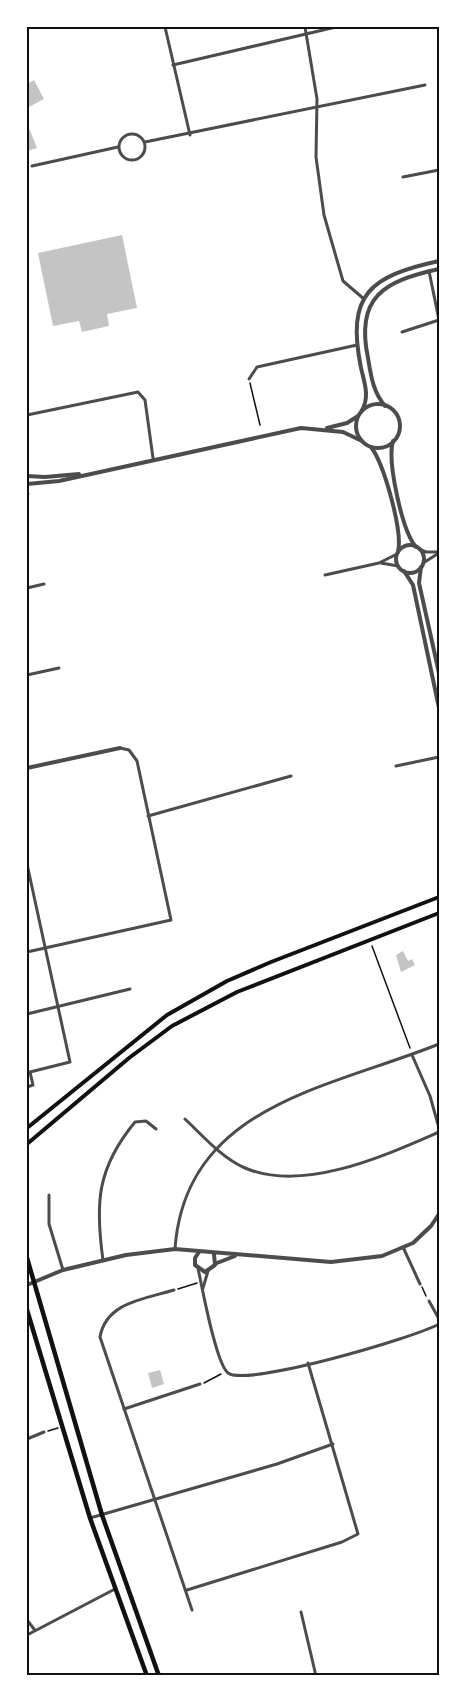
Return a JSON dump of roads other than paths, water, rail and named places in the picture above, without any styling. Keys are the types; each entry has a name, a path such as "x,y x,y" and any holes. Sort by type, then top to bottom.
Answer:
{"main road":[{"path":"27,1128 166,1014 227,981 439,896"},
{"path":"27,1144 129,1058 172,1026 237,992 439,913"},
{"path":"27,1258 102,1515 159,1676"},
{"path":"27,1310 90,1518 147,1676"}],"street":[{"path":"165,27 189,135"},
{"path":"305,27 316,90 317,165 324,215 342,281 364,299"},
{"path":"174,65 336,27"},
{"path":"145,142 189,135 425,85"},
{"path":"130,133 139,135 145,142 144,153 137,159 125,159 118,147 122,138 130,133"},
{"path":"32,166 118,147"},
{"path":"403,177 439,170"},
{"path":"362,441 356,429 367,398 357,345 357,315 364,299 382,280 393,274 439,261"},
{"path":"385,406 374,386 364,341 365,317 370,303 387,287 408,277 439,269"},
{"path":"402,332 439,320 429,272"},
{"path":"249,379 257,367 357,345"},
{"path":"27,415 138,392 145,400 153,458"},
{"path":"320,429 336,427 360,414 370,405 385,406 393,410 399,423 390,458 408,535 418,548 422,565 420,583 439,673"},
{"path":"27,484 59,481 153,458 301,428 343,432 371,447 383,468 399,537 398,566"},
{"path":"371,447 386,446 394,440"},
{"path":"27,476 45,477 91,472"},
{"path":"325,575 379,562 407,546 426,552 439,553"},
{"path":"404,571 413,572 439,553"},
{"path":"379,562 398,566 413,585 439,708"},
{"path":"27,588 44,584"},
{"path":"27,675 59,668"},
{"path":"27,768 120,748 129,750 137,761 171,920 27,952"},
{"path":"396,766 439,757"},
{"path":"148,816 291,776"},
{"path":"27,864 70,1062 30,1072 33,1085 27,1087"},
{"path":"27,886 32,885"},
{"path":"27,1014 130,988"},
{"path":"175,1249 177,1224 184,1201 201,1168 215,1148 229,1134 261,1113 298,1096 439,1044"},
{"path":"185,1119 215,1148 246,1168 261,1173 292,1175 326,1172 360,1163 439,1130 430,1096 412,1055"},
{"path":"103,1260 98,1222 99,1192 109,1159 135,1122 146,1121 156,1129"},
{"path":"49,1195 49,1224 63,1270"},
{"path":"27,1285 63,1270 103,1260 175,1249 200,1252 209,1250 214,1254 236,1256 342,1261 382,1256 421,1236 439,1214"},
{"path":"403,1247 420,1284"},
{"path":"183,1251 195,1260 198,1268 218,1357 225,1371 235,1377 255,1376 401,1340 439,1324"},
{"path":"195,1260 200,1252"},
{"path":"214,1254 216,1264"},
{"path":"203,1290 208,1272 216,1264 236,1256"},
{"path":"198,1268 208,1272"},
{"path":"174,1290 118,1308 108,1316 100,1337 104,1355 192,1610"},
{"path":"429,1301 439,1319"},
{"path":"187,1590 342,1542 358,1534 308,1363"},
{"path":"123,1409 200,1384"},
{"path":"27,1439 44,1432"},
{"path":"90,1518 156,1501 333,1444"},
{"path":"27,1635 34,1629 115,1589"},
{"path":"301,1612 316,1676"},
{"path":"27,1620 34,1629"}]}
